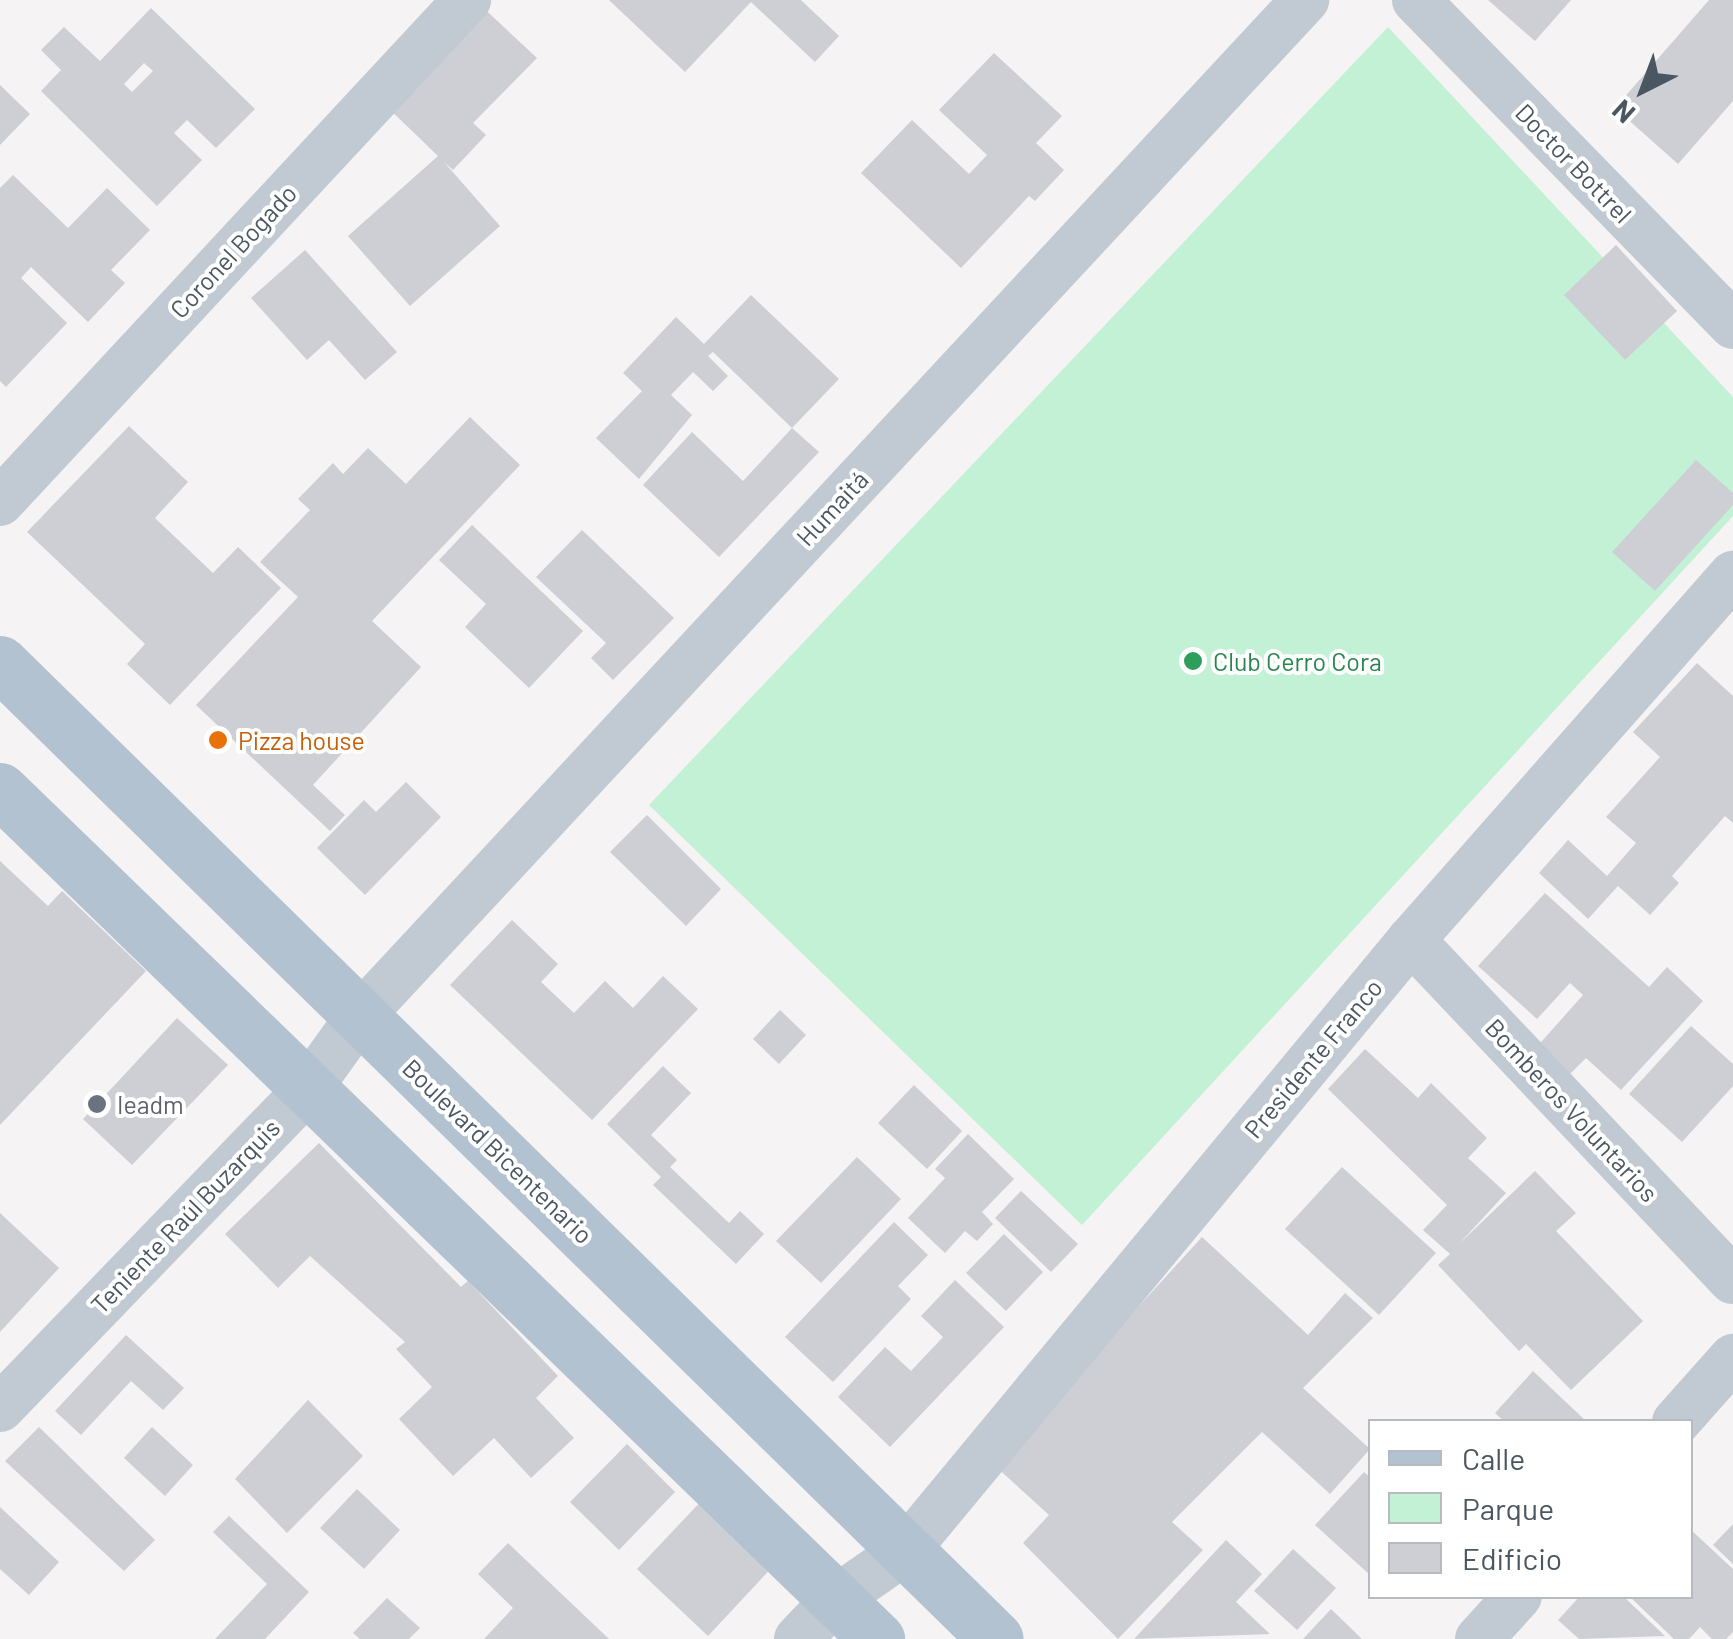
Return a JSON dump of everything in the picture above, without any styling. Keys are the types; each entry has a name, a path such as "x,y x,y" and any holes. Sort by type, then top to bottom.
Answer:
{"main road":[{"name":"Boulevard Bicentenario","path":"0,663 996,1639"},
{"path":"0,790 877,1639"}],"street":[{"name":"Coronel Bogado","path":"0,502 466,0"},
{"name":"Humaitá","path":"360,1016 1305,0"},
{"name":"Doctor Bottrel","path":"1416,0 1733,326"},
{"name":"Presidente Franco","path":"798,1639 836,1599 906,1551 1411,940 1733,575"},
{"name":"Bomberos Voluntarios","path":"1411,940 1733,1280"},
{"name":"Teniente Raúl Buzarquis","path":"0,1408 307,1090 360,1016"},
{"path":"1679,1419 1733,1358"},
{"path":"1479,1639 1515,1599"}],"green space":[{"name":"Club Cerro Cora","path":"1388,27 1733,397 1733,516 1082,1225 649,805"}],"building":[{"path":"609,0 801,0 839,36 815,62 751,2 685,72"},
{"path":"1488,0 1571,0 1535,41"},
{"path":"1709,0 1733,0 1733,101 1678,164 1615,108"},
{"path":"476,1 537,58 473,123 486,135 453,170 444,162 500,226 410,306 348,236 438,156 381,101"},
{"path":"151,8 255,109 216,148 187,120 174,133 202,160 157,206 41,91 61,70 41,50 64,27 100,61","holes":["144,63 153,71 132,92 124,84"]},
{"path":"994,53 1062,116 1036,143 1064,170 1035,201 1029,196 961,268 861,173 912,120 969,174 987,155 939,110"},
{"path":"0,85 30,114 0,145"},
{"path":"13,175 68,228 107,188 150,230 111,270 125,283 88,322 31,267 21,278 67,323 6,387 0,381 0,188"},
{"path":"1616,245 1677,311 1625,360 1564,295"},
{"path":"305,250 397,352 365,380 329,340 307,360 251,298"},
{"path":"751,295 839,379 792,428 713,352 708,356 728,376 713,391 693,372 671,395 692,415 639,479 596,438 642,391 623,373 676,317 704,344"},
{"path":"470,417 520,465 372,621 421,667 313,785 345,815 330,831 196,705 298,597 260,562 310,510 298,499 333,463 343,474 368,448 406,484"},
{"path":"129,426 188,482 155,518 213,573 238,547 281,588 170,705 127,664 145,644 27,532"},
{"path":"792,428 819,452 719,557 643,485 692,432 743,481"},
{"path":"1696,460 1733,493 1733,505 1655,591 1612,552"},
{"path":"472,525 583,631 529,688 465,627 486,604 439,560"},
{"path":"582,530 674,618 613,680 591,658 606,643 536,577"},
{"path":"1697,663 1733,696 1733,823 1725,816 1672,876 1679,883 1650,915 1618,886 1588,919 1539,873 1568,840 1607,876 1636,843 1606,817 1660,757 1633,732"},
{"path":"406,782 441,817 365,895 317,848 364,800 376,812"},
{"path":"647,815 721,889 686,926 610,852"},
{"path":"0,861 48,906 62,891 146,971 0,1125"},
{"path":"1545,893 1649,987 1667,967 1703,1001 1621,1090 1586,1058 1565,1079 1534,1050 1583,995 1570,983 1537,1019 1478,966"},
{"path":"512,920 558,964 541,982 574,1013 605,981 633,1008 663,976 698,1009 592,1120 450,985"},
{"path":"780,1010 806,1035 779,1064 753,1039"},
{"path":"177,1018 228,1065 132,1165 83,1119"},
{"path":"1691,1026 1733,1064 1733,1086 1682,1142 1629,1094"},
{"path":"1365,1049 1418,1098 1431,1083 1487,1138 1468,1158 1506,1193 1459,1244 1535,1171 1576,1213 1556,1231 1643,1321 1571,1390 1526,1344 1519,1351 1438,1265 1450,1254 1423,1230 1447,1205 1328,1089"},
{"path":"663,1066 691,1093 651,1135 677,1160 670,1167 729,1223 740,1211 764,1234 736,1264 653,1185 661,1177 607,1124"},
{"path":"914,1085 962,1131 927,1169 878,1123"},
{"path":"968,1134 1014,1179 982,1212 993,1224 977,1241 965,1231 945,1253 908,1218 945,1178 935,1169"},
{"path":"319,1143 461,1287 468,1281 558,1376 536,1398 574,1438 531,1478 494,1438 453,1476 399,1419 432,1387 396,1349 405,1342 310,1256 278,1288 225,1234"},
{"path":"857,1157 901,1199 821,1283 776,1241"},
{"path":"1342,1167 1436,1253 1379,1315 1285,1229"},
{"path":"1021,1191 1078,1244 1051,1272 995,1218"},
{"path":"0,1213 59,1268 0,1332"},
{"path":"894,1222 928,1255 898,1286 911,1299 833,1382 785,1337"},
{"path":"1004,1234 1043,1272 1006,1311 966,1273"},
{"path":"1202,1237 1308,1335 1345,1293 1373,1318 1303,1388 1368,1451 1330,1494 1262,1432 1172,1522 1203,1550 1118,1639 1023,1543 1049,1515 994,1465"},
{"path":"955,1280 1004,1327 890,1447 838,1397 885,1347 911,1371 943,1337 921,1316"},
{"path":"126,1335 184,1388 163,1410 131,1381 81,1435 55,1411"},
{"path":"1533,1371 1584,1419 1502,1419 1495,1413"},
{"path":"308,1400 363,1456 287,1533 235,1479"},
{"path":"39,1427 155,1540 124,1571 5,1461"},
{"path":"152,1427 193,1465 165,1496 124,1458"},
{"path":"627,1444 675,1492 619,1550 570,1502"},
{"path":"1364,1472 1368,1475 1368,1573 1315,1525"},
{"path":"357,1489 400,1530 364,1569 320,1528"},
{"path":"706,1496 776,1563 708,1636 637,1569"},
{"path":"0,1507 59,1562 29,1595 0,1569"},
{"path":"229,1516 309,1592 265,1639 215,1639 267,1584 213,1532"},
{"path":"1733,1524 1733,1564 1713,1545"},
{"path":"1693,1532 1733,1569 1733,1632 1726,1639 1712,1639 1700,1627 1689,1639 1674,1639 1632,1599 1693,1599"},
{"path":"1226,1540 1262,1574 1236,1602 1270,1634 1134,1639"},
{"path":"508,1543 609,1639 484,1639 513,1608 478,1574"},
{"path":"1293,1549 1336,1588 1297,1630 1254,1591"},
{"path":"387,1598 420,1628 409,1639 360,1639 353,1633"},
{"path":"1577,1599 1626,1599 1665,1636 1579,1639 1558,1620"},
{"path":"1331,1609 1362,1639 1303,1639"}],"place":[{"name":"Club Cerro Cora","path":"1193,661"},
{"name":"Pizza house","path":"218,740"},
{"name":"Ieadm","path":"97,1104"}]}
